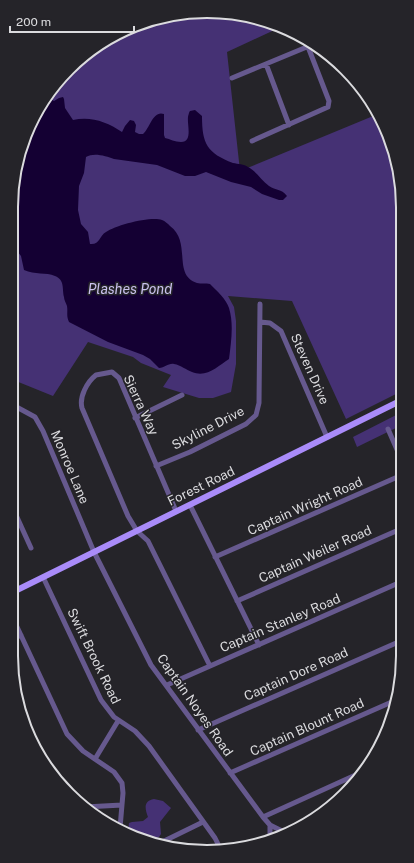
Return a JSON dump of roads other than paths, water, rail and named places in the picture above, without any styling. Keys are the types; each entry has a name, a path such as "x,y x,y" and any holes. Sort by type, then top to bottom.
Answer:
{"main road":[{"name":"Forest Road","path":"18,590 396,403"}],"street":[{"path":"232,78 308,47"},
{"path":"252,141 327,109 329,105 308,47"},
{"path":"266,64 289,125"},
{"name":"Skyline Drive","path":"156,466 190,452 246,424 256,414 259,403 260,304"},
{"name":"Steven Drive","path":"260,322 270,323 281,331 327,437"},
{"name":"Sierra Way","path":"137,531 128,516 82,408 81,399 87,386 93,377 100,373 108,372 115,374 122,383 135,418 176,511"},
{"path":"135,418 182,395"},
{"name":"Monroe Lane","path":"18,408 30,414 38,422 94,552"},
{"path":"388,429 396,447"},
{"name":"Captain Wright Road","path":"215,557 396,478"},
{"path":"190,505 259,645"},
{"path":"19,522 31,548"},
{"path":"137,531 148,541 210,666"},
{"name":"Captain Weiler Road","path":"237,601 396,531"},
{"name":"Captain Noyes Road","path":"94,552 151,664 230,774 263,817 270,825 280,830"},
{"name":"Swift Brook Road","path":"43,577 101,700 109,712 135,731 149,746 219,845"},
{"name":"Captain Stanley Road","path":"167,685 396,584"},
{"path":"18,629 67,734 76,745 110,769 119,779 123,788 120,825"},
{"name":"Captain Dore Road","path":"198,730 396,643"},
{"name":"Captain Blount Road","path":"230,774 390,703"},
{"path":"95,759 118,720"},
{"path":"263,817 353,776"},
{"path":"93,807 122,805"},
{"path":"166,840 203,822"},
{"path":"270,825 271,834"}],"water":[{"name":"Plashes Pond","path":"63,97 65,108 73,120 92,119 111,125 122,132 130,120 134,121 136,125 135,132 143,134 154,117 160,113 164,114 165,138 179,142 187,139 189,132 188,117 190,111 195,110 202,116 205,141 212,151 233,163 246,166 254,171 269,186 283,192 287,196 283,200 279,200 262,194 251,187 231,182 206,172 195,176 185,176 157,165 114,159 100,155 86,157 84,173 79,186 78,210 81,224 88,232 90,244 98,242 106,232 111,229 125,224 150,219 163,220 176,233 180,241 185,273 190,279 197,283 210,284 226,301 231,314 232,334 229,359 212,370 197,373 174,364 159,368 150,359 143,355 108,342 69,322 62,282 52,275 24,270 21,256 18,252 18,195 24,158 32,135 43,112 52,100 54,101"}]}
